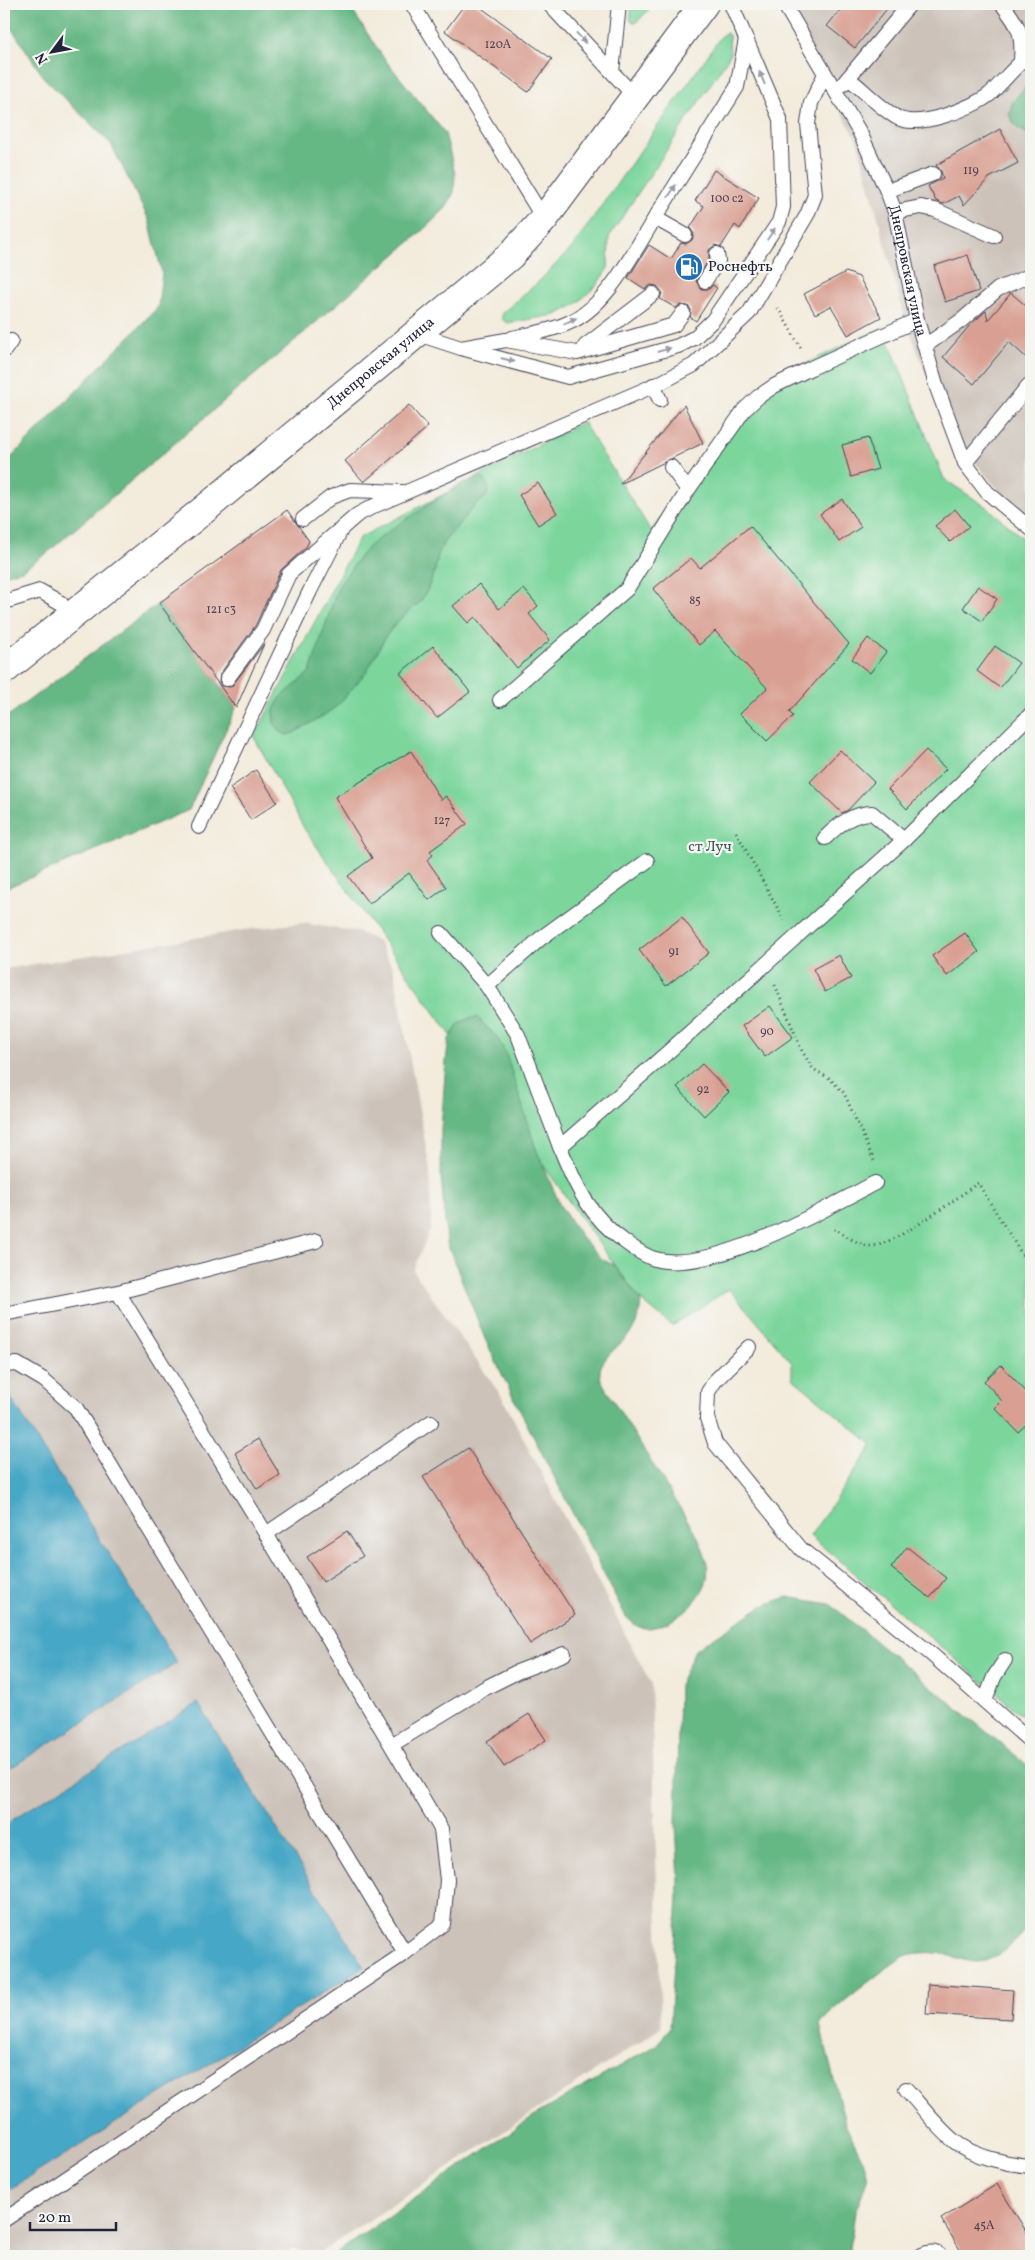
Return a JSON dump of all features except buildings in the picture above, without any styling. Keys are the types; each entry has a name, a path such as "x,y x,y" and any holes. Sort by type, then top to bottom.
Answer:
{"main road":[{"name":"Днепровская улица","path":"4,649 504,245 537,208 619,80 687,4"},
{"name":"Днепровская улица","path":"4,670 206,508 510,256 544,219 704,4"}],"lane":[{"path":"412,4 537,208"},
{"path":"549,4 619,80"},
{"path":"619,4 619,80"},
{"path":"418,334 460,348 568,377 678,346 694,338 714,320 779,222 783,207 780,119 731,4"},
{"name":"Днепровская улица","path":"784,4 860,132 887,191 894,212 917,320 946,415 966,463 987,492 1031,529"},
{"path":"836,92 910,4"},
{"path":"848,78 897,118 922,122 952,114 988,95 1026,57 1022,39 1014,20 1002,4"},
{"path":"460,348 506,340 568,323 586,313 605,295 656,218 737,87 746,39"},
{"path":"227,679 263,630 289,574 357,515 653,385 694,365 749,312 807,215 815,195 808,124 812,103 825,74"},
{"path":"887,191 933,174"},
{"path":"894,212 921,207 935,210 994,236"},
{"path":"656,218 685,236"},
{"path":"705,281 718,261 717,254"},
{"path":"925,346 962,320 998,289 1024,278"},
{"path":"576,353 653,294"},
{"path":"506,340 576,353 674,325 683,313"},
{"path":"500,700 626,589 688,490 744,410 774,386 917,320"},
{"path":"653,385 660,400"},
{"path":"966,463 1029,385"},
{"path":"671,467 688,490"},
{"path":"303,519 331,497 350,490 408,492"},
{"path":"199,828 310,591 342,528"},
{"path":"4,602 40,591 61,603"},
{"path":"560,1147 904,840 1031,714"},
{"path":"825,838 844,822 864,813 872,813 904,840"},
{"path":"487,986 541,938 647,861"},
{"path":"441,933 487,986 518,1035 574,1183 589,1207 607,1229 638,1251 656,1259 676,1261 703,1259 745,1245 810,1216 875,1183"},
{"path":"4,1314 118,1292 316,1241"},
{"path":"4,2220 405,1953 443,1924 447,1880 441,1829 266,1534 118,1292"},
{"path":"749,1347 715,1381 708,1392 707,1418 715,1443 801,1550 930,1653 1031,1742"},
{"path":"4,1365 17,1364 44,1380 76,1408 405,1953"},
{"path":"266,1534 431,1422"},
{"path":"392,1744 484,1688 517,1672 564,1654"},
{"path":"984,1701 994,1677 1005,1660"},
{"path":"906,2089 954,2141 971,2151 1015,2165 1031,2166"},
{"path":"922,2255 927,2252 936,2253 940,2256"}],"path":[{"path":"763,290 785,318 811,368"},
{"path":"736,832 794,938"},
{"path":"764,965 776,986 802,1051 814,1069 829,1078 844,1093 871,1150 876,1166 877,1178 875,1183"},
{"path":"810,1216 868,1246 878,1246 906,1232 978,1183 1031,1269"}],"shaded area":[{"path":"779,4 1031,4 1031,520 1009,502 973,460 943,416 905,319 857,139"},
{"path":"302,923 358,932 378,941 394,971 430,1169 431,1228 413,1270 502,1397 651,1684 661,2028 315,2256 308,2256 294,2248 281,2256 4,2256 4,969 244,930"}],"green space":[{"path":"4,4 348,4 383,57 445,133 455,174 454,192 446,208 420,233 47,553 22,570 4,575 4,465 158,307 162,273 149,220 111,144 45,79 4,17"},
{"path":"632,4 654,4 636,23 630,20"},
{"path":"726,33 729,35 730,55 609,237 608,268 596,286 575,305 556,315 507,323 502,319 502,313 535,285 571,249 722,35"},
{"path":"1031,80 1031,136 1016,127 1009,115 1012,103"},
{"name":"ст Луч","path":"883,327 944,479 988,508 1031,545 1031,1723 810,1536 873,1445 792,1378 792,1363 729,1289 672,1326 641,1300 305,830 254,737 359,538 583,422 651,531 739,407 769,381"},
{"path":"482,477 489,489 486,497 474,506 444,542 427,591 420,602 397,622 386,636 367,671 338,705 326,714 294,733 286,735 281,732 274,723 273,713 275,707 280,698 310,672 338,587 358,559 370,545 393,528 459,485"},
{"path":"159,603 236,708 189,810 4,889 4,719"},
{"path":"477,1017 496,1036 505,1051 536,1149 561,1207 582,1238 602,1259 615,1266 641,1300 639,1316 634,1327 603,1363 600,1368 601,1378 698,1537 708,1568 704,1588 698,1598 680,1615 659,1626 639,1627 626,1617 485,1339 447,1243 441,1177 441,1129 446,1061 449,1039 459,1024 469,1018"},
{"path":"787,1597 830,1604 1031,1768 1031,1925 1007,1948 996,1956 983,1961 969,1961 932,1953 916,1953 905,1956 845,2000 820,2025 845,2123 863,2160 868,2177 855,2212 849,2256 332,2256 535,2115 656,2045 670,2029 679,1879 676,1826 679,1685 695,1650 762,1606"}],"water":[{"path":"4,1387 177,1663 4,1772"},
{"path":"198,1703 364,1967 4,2193 4,1825"}],"place":[{"name":"Роснефть","path":"689,267"}]}
